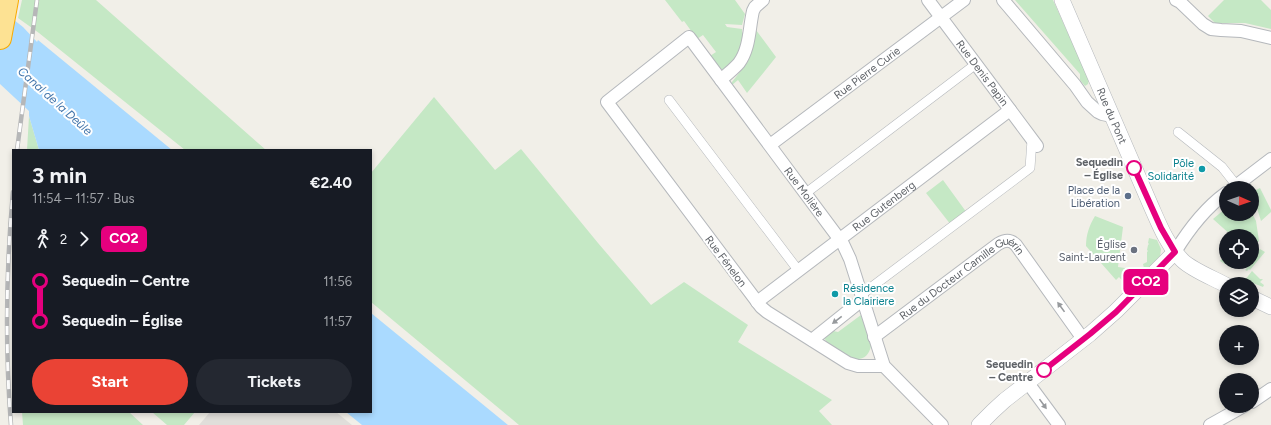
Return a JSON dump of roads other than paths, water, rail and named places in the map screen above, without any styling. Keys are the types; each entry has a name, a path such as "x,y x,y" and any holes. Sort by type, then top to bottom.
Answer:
{"highway":[{"path":"0,38 7,2"}],"street":[{"path":"721,80 742,58 746,48 753,11 764,0"},
{"name":"Rue Denis Papin","path":"928,0 1034,143"},
{"name":"Rue Pierre Curie","path":"770,145 964,0"},
{"path":"1003,0 1075,85 1087,102 1098,112 1106,116 1112,116"},
{"name":"Rue du Pont","path":"1062,0 1150,206 1164,234 1175,252 1187,264 1219,281"},
{"path":"1176,0 1180,2 1202,24 1211,29 1241,31 1271,38"},
{"name":"Rue Molière","path":"607,102 689,37 840,239 850,259 884,366"},
{"path":"806,193 976,64"},
{"path":"1075,85 1084,92 1100,88"},
{"path":"669,100 798,270"},
{"name":"Rue Fénelon","path":"607,102 756,302 767,312 852,365 884,366"},
{"name":"Rue Gutenberg","path":"756,302 1010,110"},
{"path":"1178,132 1222,166 1231,181"},
{"path":"812,340 862,297 1030,168 1034,143"},
{"path":"1243,181 1271,160"},
{"path":"979,425 993,411 1028,382 1116,312 1175,252 1196,220 1219,199"},
{"name":"Rue du Docteur Camille Guérin","path":"874,337 998,244 1007,240 1016,245 1083,339"},
{"path":"1259,301 1271,307"},
{"path":"884,366 942,425"},
{"path":"1028,382 1059,425"},
{"path":"1259,397 1271,389"},
{"path":"1210,425 1231,420"}],"water":[{"name":"Canal de la Deûle","path":"0,9 23,27 37,42 38,40 171,149 39,149 29,116 29,111 0,84"},
{"path":"372,314 508,425 362,425 347,413 372,413"}],"railway":[{"path":"17,149 37,0"},
{"path":"11,425 7,308 12,206"}],"place":[{"name":"Sequedin – Église","path":"1134,168"},
{"name":"Pôle Solidarité","path":"1202,169"},
{"name":"Place de la Libération","path":"1128,196"},
{"name":"Église Saint-Laurent","path":"1134,250"},
{"name":"Résidence la Clairiere","path":"835,294"},
{"name":"Sequedin – Centre","path":"1044,370"}]}
